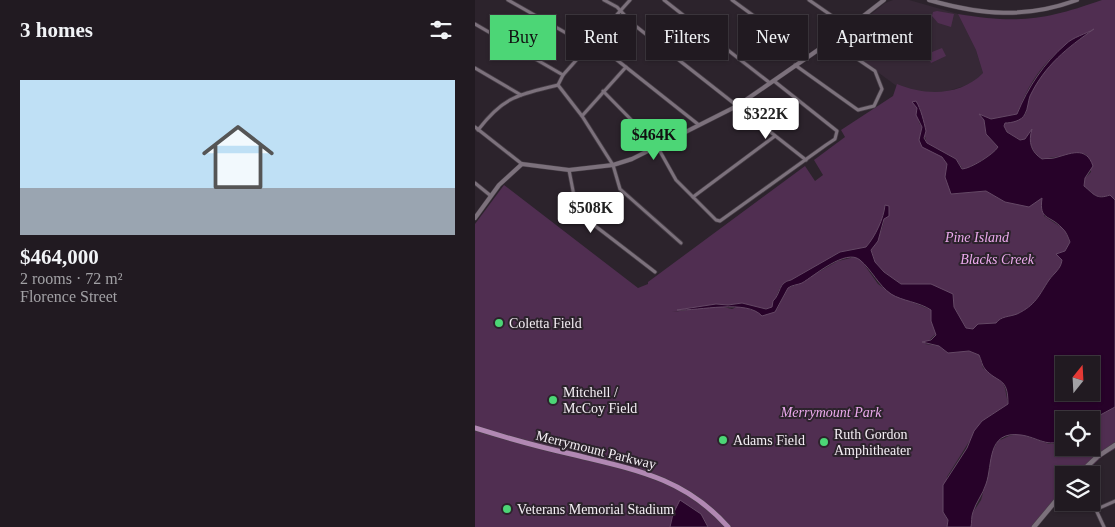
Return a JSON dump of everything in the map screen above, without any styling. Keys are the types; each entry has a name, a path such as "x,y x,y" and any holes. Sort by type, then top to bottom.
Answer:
{"main road":[{"name":"Merrymount Parkway","path":"475,428 509,439 632,468 657,476 703,502 728,527"},
{"path":"1089,466 1115,445"},
{"path":"1034,527 1055,501"}],"street":[{"path":"508,0 566,33"},
{"path":"604,0 806,160"},
{"path":"616,15 630,0"},
{"path":"603,92 657,146 669,170 716,220 724,220 835,139 837,131 664,0"},
{"path":"732,0 809,56"},
{"path":"809,0 831,15"},
{"path":"864,15 884,0"},
{"path":"929,0 972,12 995,13 1041,10 1077,0"},
{"path":"475,24 563,75"},
{"path":"576,60 563,75 558,85 503,102 477,128 522,164 569,170 613,165 632,159 737,106 818,50"},
{"path":"617,60 699,125"},
{"path":"795,65 858,110 875,106 882,89 878,76 861,60"},
{"path":"582,116 626,67"},
{"path":"475,68 521,95"},
{"path":"558,85 582,116 613,165 620,189 681,243"},
{"path":"693,197 775,136"},
{"path":"475,218 505,178 522,164"},
{"path":"569,170 575,201 581,215 655,272"},
{"path":"475,184 491,196"},
{"path":"1100,508 1115,501"},
{"path":"1098,511 1104,527"}],"shaded area":[{"path":"893,0 909,0 958,14 976,50 983,73 974,83 938,94 902,90 861,60 931,60 931,15 870,15 885,3"},
{"path":"1094,29 1066,50 1050,66 1030,96 1024,116 1016,121 1005,123 1004,126 1007,132 1020,140 1025,139 1032,129 1031,146 1042,159 1072,153 1086,155 1093,166 1085,178 1084,186 1095,195 1101,197 1110,195 1115,200 1115,407 1100,415 1100,411 1055,411 1055,443 1043,442 1021,435 1010,435 1002,438 996,443 993,450 986,484 973,512 971,527 947,527 948,520 943,512 943,485 967,448 974,431 982,421 1008,404 1008,395 1004,385 984,368 979,355 969,351 948,353 939,346 922,342 931,340 936,335 931,321 931,310 891,294 860,260 854,257 830,264 802,283 788,288 775,312 762,316 755,311 734,307 677,310 716,304 742,303 766,309 772,307 773,301 787,281 840,252 866,247 873,238 883,216 885,205 889,206 889,216 884,219 878,241 871,250 875,262 884,272 901,284 931,284 953,294 954,307 966,328 973,329 978,324 996,323 1029,307 1060,266 1062,260 1056,254 1065,251 1070,242 1067,234 1044,214 1041,205 1042,198 1029,207 1005,202 986,191 951,194 945,177 947,164 942,157 922,147 919,140 922,127 916,115 917,108 912,102 916,101 921,112 926,131 924,138 927,143 956,159 962,169 970,167 987,157 998,147 986,134 984,120 979,114 991,119 1017,114 1026,94 1044,67 1058,51 1076,37"},
{"path":"680,500 701,514 708,527 670,527 673,514"}],"green space":[{"name":"Merrymount Park","path":"1102,0 1115,0 1115,200 1110,195 1101,197 1095,195 1084,186 1085,178 1091,172 1086,154 1079,153 1042,159 1032,147 1030,140 1031,131 1025,139 1020,140 1007,132 1004,126 1005,123 1010,123 1026,114 1028,101 1040,77 1058,57 1090,32 1064,47 1045,65 1029,87 1017,114 991,119 980,115 984,120 986,134 998,147 987,157 971,166 963,169 956,159 927,143 920,107 917,108 919,123 922,127 919,140 942,157 947,164 951,194 986,191 1005,202 1043,198 1044,216 1064,229 1070,242 1065,251 1056,254 1062,260 1060,266 1029,307 996,323 978,324 973,329 966,328 954,307 953,294 901,284 884,272 875,262 871,249 878,239 882,228 885,217 885,205 879,228 866,247 840,252 787,281 779,290 772,307 766,309 742,303 716,304 672,312 719,306 732,309 739,306 765,314 777,309 788,288 838,261 855,257 861,260 878,284 892,294 931,310 931,321 936,334 925,344 939,346 948,353 969,351 979,355 983,368 1002,381 1008,404 982,421 947,477 943,512 948,520 947,527 708,527 701,514 688,505 677,508 673,514 670,527 475,527 475,224 504,185 638,288 648,284 648,282 805,166 815,181 823,175 814,160 845,137 841,130 893,96 897,84 919,91 942,92 954,90 974,81 983,73 976,50 958,14 998,19 1031,18 1064,12"},
{"path":"933,12 954,14 951,27 938,23 932,16"},
{"path":"942,48 946,56 931,63 931,52"},
{"path":"1115,407 1115,449 1104,455 1092,466 1055,466 1055,504 1036,527 971,527 972,514 981,500 990,468 990,457 998,441 1020,434 1049,444 1055,444 1055,456 1100,456 1100,415"}],"place":[{"name":"Coletta Field","path":"499,323"},
{"name":"Mitchell / McCoy Field","path":"553,400"},
{"name":"Adams Field","path":"723,440"},
{"name":"Ruth Gordon Amphitheater","path":"824,442"},
{"name":"Veterans Memorial Stadium","path":"507,509"}],"park label":[{"name":"Pine Island","path":"977,237"},
{"name":"Blacks Creek","path":"997,259"}]}
